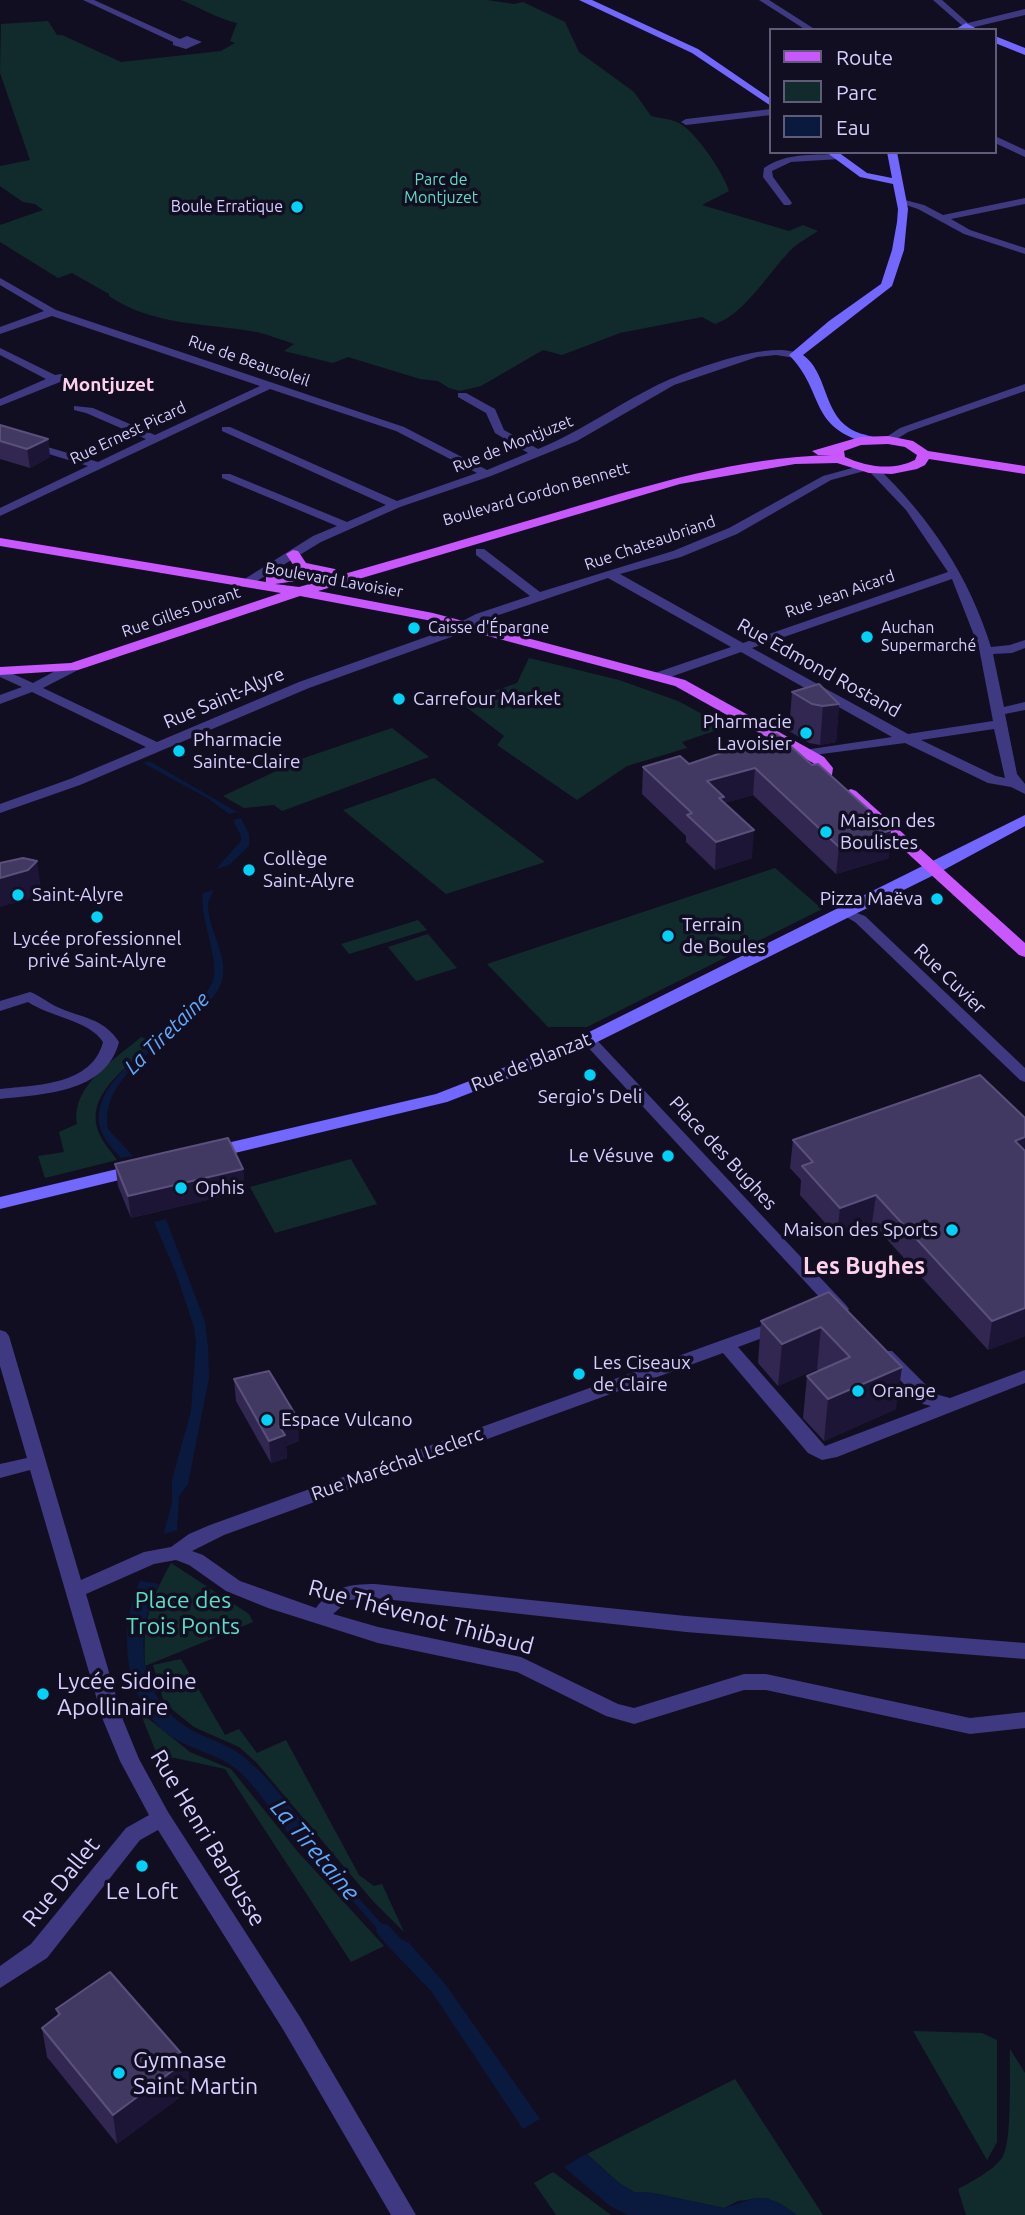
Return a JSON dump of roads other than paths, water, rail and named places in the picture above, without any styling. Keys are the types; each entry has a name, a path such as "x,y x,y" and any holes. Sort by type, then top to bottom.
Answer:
{"main road":[{"path":"842,453 870,440 888,440 909,444 916,462"},
{"path":"842,453 868,469 916,462 1025,470"},
{"name":"Boulevard Gordon Bennett","path":"247,583 326,573 704,466 753,457 842,453"},
{"name":"Boulevard Gordon Bennett","path":"300,592 678,481 759,465 842,453"},
{"path":"916,462 1025,480"},
{"name":"Boulevard Lavoisier","path":"0,542 362,602 464,625 657,677 663,684 683,687 747,718 804,754 806,762 827,772 1025,952"},
{"path":"293,554 301,566 326,573"},
{"path":"359,574 354,586 362,602"},
{"path":"220,617 239,597 238,589 228,579"},
{"name":"Rue Gilles Durant","path":"0,671 73,667 300,592"}],"street":[{"path":"88,0 177,41"},
{"path":"584,0 695,51 769,102"},
{"path":"763,0 809,28"},
{"path":"937,0 965,28"},
{"path":"969,28 1025,12"},
{"path":"997,40 1025,52"},
{"path":"686,122 769,112"},
{"path":"997,140 1025,154"},
{"path":"787,203 768,177 767,170 774,163 787,160 834,154 864,175 898,182"},
{"path":"842,453 804,360 795,355 832,323 886,286 901,231 903,209 892,154"},
{"path":"900,200 921,207 967,232 1025,251"},
{"path":"942,218 1025,201"},
{"name":"Rue de Beausoleil","path":"0,281 52,312 400,429 487,474"},
{"path":"0,331 52,312"},
{"path":"0,351 58,379 0,403"},
{"name":"Rue de Montjuzet","path":"247,583 317,539 396,505 487,474 573,439 660,388 681,379 756,354 776,352 795,355"},
{"name":"Rue Ernest Picard","path":"0,512 152,438 270,385"},
{"path":"888,440 898,433 1025,387"},
{"path":"462,395 491,411 499,431 506,437 536,453"},
{"path":"78,408 89,410 152,438"},
{"path":"909,444 914,428"},
{"path":"226,429 396,505"},
{"path":"13,440 96,465"},
{"name":"Rue Chateaubriand","path":"464,625 539,597 677,554 733,531 810,486 842,453"},
{"path":"895,490 895,484 916,462"},
{"path":"868,469 895,490 926,528 955,574 976,619 986,651 1010,774 1020,786"},
{"path":"226,476 347,526"},
{"path":"480,552 539,597"},
{"name":"Rue Edmond Rostand","path":"610,574 906,738 993,779 1020,786"},
{"name":"Rue Jean Aicard","path":"657,677 955,574"},
{"name":"Rue Saint-Alyre","path":"0,808 75,782 304,685 387,657 464,625"},
{"path":"986,651 1012,649 1025,644"},
{"name":"Rue Gilles Durant","path":"0,700 34,688 73,667"},
{"path":"0,671 156,747"},
{"path":"804,754 906,738 1000,718 1025,706"},
{"name":"Rue de Blanzat","path":"199,1156 441,1098 589,1040 934,869 1025,820"},
{"name":"Rue Cuvier","path":"846,913 860,919 1025,1077"},
{"path":"0,1006 30,997 54,1011 82,1018 103,1030 111,1042 107,1058 78,1080 53,1088 0,1094"},
{"name":"Place des Bughes","path":"589,1040 831,1308 855,1324"},
{"path":"0,1203 159,1165"},
{"name":"Rue Maréchal Leclerc","path":"75,1591 151,1557 176,1553 196,1538 217,1530 799,1318"},
{"name":"Rue Henri Barbusse","path":"0,1336 113,1720 130,1760 161,1818 292,2024 404,2215"},
{"path":"874,1343 929,1399 950,1405"},
{"path":"725,1344 814,1448 822,1453 842,1448 1025,1376"},
{"path":"0,1471 37,1462"},
{"name":"Rue Thévenot Thibaud","path":"176,1553 195,1560 233,1586 275,1604 378,1635 521,1665 613,1710 634,1716 744,1682 766,1682 970,1726 1025,1720"},
{"path":"324,1618 336,1596 347,1592 375,1591 686,1623 1025,1651"},
{"name":"Rue Dallet","path":"0,1978 39,1951 133,1834 161,1818"}],"water":[{"path":"149,761 237,812 229,814 209,799 143,763"},
{"path":"241,818 249,834 249,846 229,865 216,869 241,841 233,820"},
{"name":"La Tiretaine","path":"213,890 208,906 223,961 221,982 216,993 202,1009 147,1055 116,1088 108,1108 108,1129 133,1156 121,1158 101,1131 100,1107 109,1088 124,1069 184,1017 201,1000 212,983 214,964 204,916 203,893"},
{"path":"166,1219 205,1322 209,1378 188,1484 179,1496 177,1530 164,1534 172,1502 172,1480 191,1411 196,1344 194,1327 176,1273 154,1222"},
{"path":"140,1581 159,1584 151,1603 144,1643 150,1682 159,1699 171,1715 188,1728 235,1751 270,1783 313,1835 312,1847 382,1924 388,1925 401,1939 409,1943 445,1984 540,2119 523,2129 432,1992 387,1945 377,1933 376,1927 308,1851 299,1848 242,1774 221,1760 177,1740 159,1727 145,1710 136,1690 127,1645 128,1623"},
{"path":"586,2154 619,2183 634,2192 653,2193 724,2208 755,2198 767,2198 797,2215 628,2215 610,2206 564,2167"}],"place":[{"name":"Boule Erratique","path":"297,207"},
{"name":"Caisse d'Épargne","path":"414,628"},
{"name":"Auchan Supermarché","path":"867,637"},
{"name":"Carrefour Market","path":"399,699"},
{"name":"Pharmacie Lavoisier","path":"806,733"},
{"name":"Pharmacie Sainte-Claire","path":"179,751"},
{"name":"Maison des Boulistes","path":"826,832"},
{"name":"Collège Saint-Alyre","path":"249,870"},
{"name":"Saint-Alyre","path":"18,895"},
{"name":"Pizza Maëva","path":"937,899"},
{"name":"Lycée professionnel privé Saint-Alyre","path":"97,917"},
{"name":"Terrain de Boules","path":"668,936"},
{"name":"Sergio's Deli","path":"590,1075"},
{"name":"Le Vésuve","path":"668,1156"},
{"name":"Ophis","path":"181,1188"},
{"name":"Maison des Sports","path":"952,1230"},
{"name":"Les Ciseaux de Claire","path":"579,1374"},
{"name":"Orange","path":"858,1391"},
{"name":"Espace Vulcano","path":"267,1420"},
{"name":"Lycée Sidoine Apollinaire","path":"43,1694"},
{"name":"Le Loft","path":"142,1866"},
{"name":"Gymnase Saint Martin","path":"119,2073"}],"district":[{"name":"Montjuzet","path":"108,385"},
{"name":"Les Bughes","path":"864,1266"}],"park label":[{"name":"Parc de Montjuzet","path":"441,189"},
{"name":"Place des Trois Ponts","path":"183,1613"}]}
